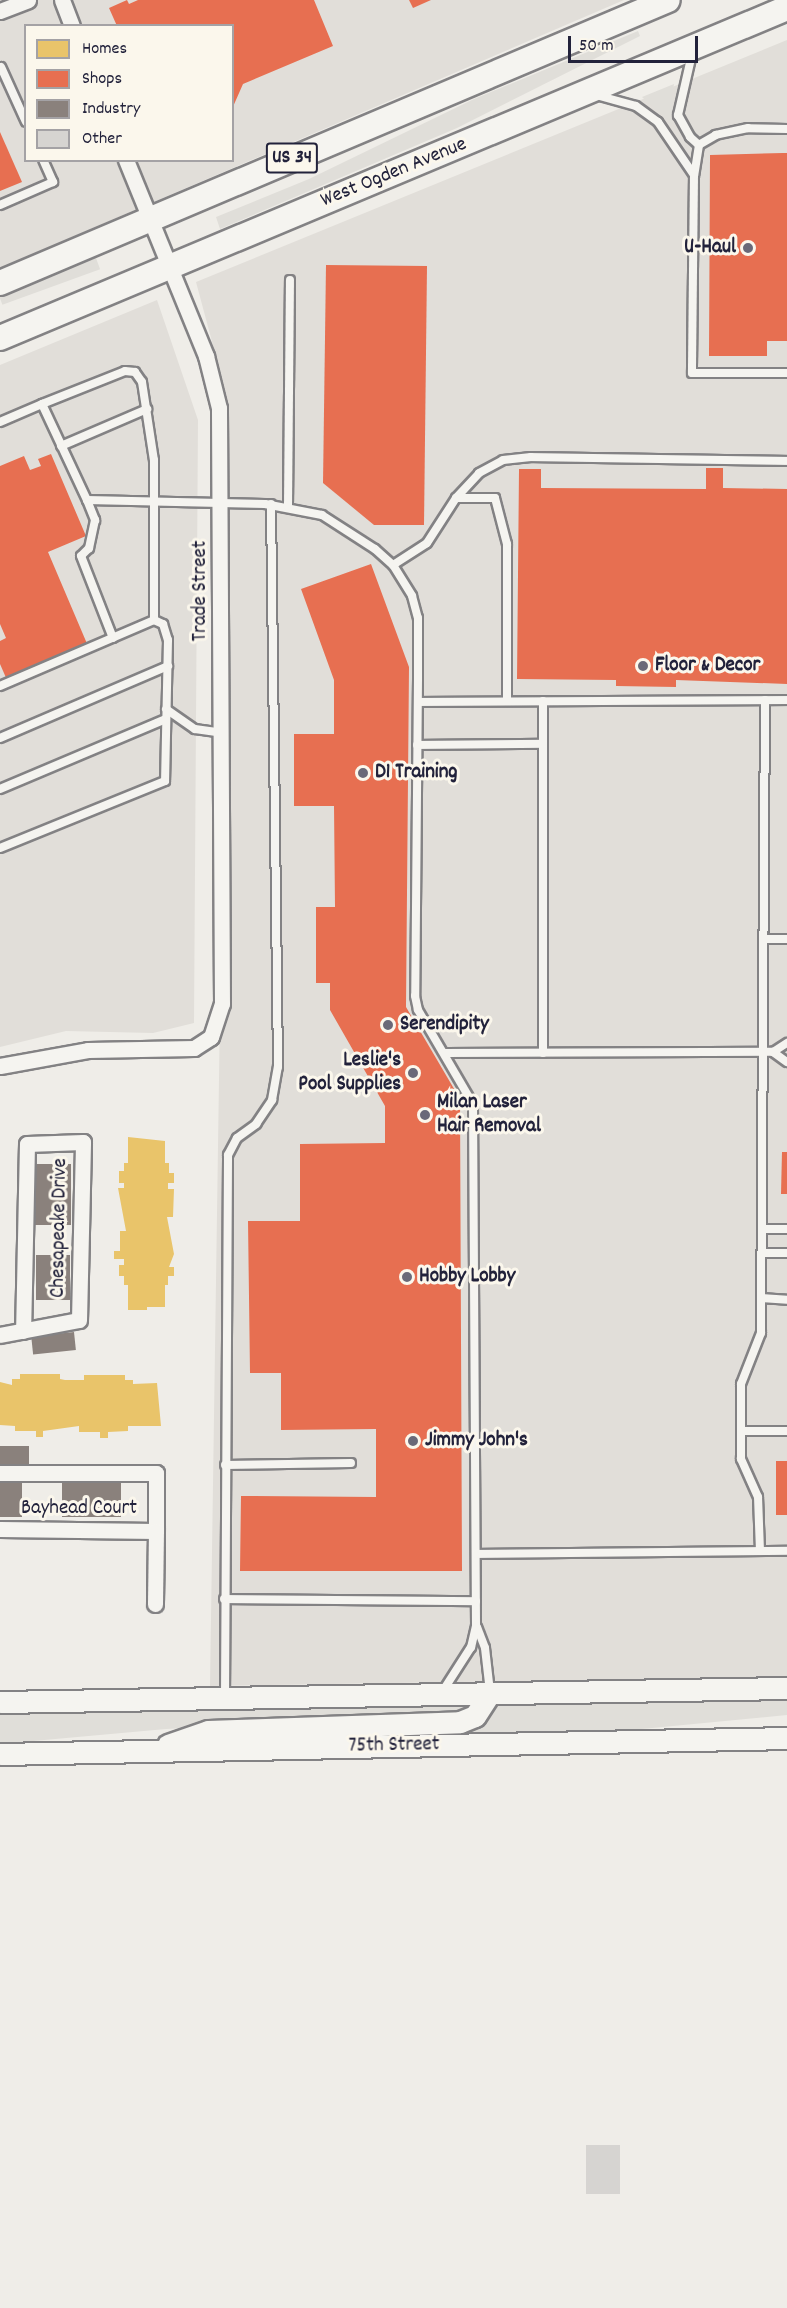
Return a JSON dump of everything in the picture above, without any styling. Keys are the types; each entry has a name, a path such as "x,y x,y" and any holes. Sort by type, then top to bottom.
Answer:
{"main road":[{"name":"US 34","path":"0,283 148,217 668,0"},
{"name":"West Ogden Avenue","path":"0,338 694,46 786,10"},
{"path":"0,1702 787,1688"},
{"path":"150,1751 208,1731 460,1722 475,1716 490,1693"},
{"name":"75th Street","path":"0,1754 787,1738"}],"street":[{"path":"0,11 28,0"},
{"path":"62,0 71,24"},
{"name":"Trade Street","path":"0,1066 88,1050 195,1048 211,1037 222,1004 222,436 214,380 127,162"},
{"name":"Chesapeake Drive","path":"0,1335 23,1331 80,1320 83,1142 27,1144 23,1331"},
{"path":"0,1473 156,1473 156,1530"},
{"name":"Bayhead Court","path":"0,1529 156,1530 155,1604"}],"lane":[{"path":"694,46 678,115 690,137 699,145"},
{"path":"1,67 24,118"},
{"path":"586,93 636,106 658,122 694,175"},
{"path":"699,145 716,135 748,128 787,129"},
{"path":"699,145 694,175 692,373 787,373"},
{"path":"0,205 53,183 44,162"},
{"path":"288,506 290,280"},
{"path":"0,422 125,371 135,372 142,382 154,460 154,620"},
{"path":"42,404 95,520 89,548 81,556 112,638"},
{"path":"62,446 147,409"},
{"path":"393,565 427,543 456,498 479,473 503,460 531,457 787,461"},
{"path":"456,498 495,498 507,544 507,701"},
{"path":"87,500 271,504 322,515 375,549 393,565 412,596 418,618 415,996 418,1010 473,1104 476,1601 477,1626 485,1648 490,1693"},
{"path":"225,1698 228,1155 237,1138 256,1124 272,1100 278,1067 271,504"},
{"path":"0,686 154,620 163,624 168,640 165,781 0,848"},
{"path":"0,738 168,666"},
{"path":"760,1551 759,1497 741,1459 741,1384 758,1348 761,1298 765,700"},
{"path":"418,702 787,700"},
{"path":"543,701 543,1053"},
{"path":"166,710 195,729 222,733"},
{"path":"0,789 166,719"},
{"path":"417,745 543,744"},
{"path":"764,939 787,939"},
{"path":"445,1053 773,1052 787,1043"},
{"path":"773,1052 787,1062"},
{"path":"762,1229 787,1229"},
{"path":"762,1253 787,1253"},
{"path":"761,1298 787,1300"},
{"path":"741,1431 787,1431"},
{"path":"225,1465 351,1463"},
{"path":"476,1554 787,1551"},
{"path":"224,1599 476,1601"},
{"path":"437,1694 460,1667 477,1626"}],"shaded area":[{"path":"0,0 624,0 0,268"},
{"path":"638,31 640,36 457,128 220,229 216,217 309,179 474,99"},
{"path":"787,40 787,1677 210,1686 229,405 196,282"},
{"path":"674,84 672,95 672,124 642,97"},
{"path":"96,258 100,269 2,305 0,293"},
{"path":"157,300 198,420 194,1023 153,1033 66,1031 0,1047 0,365"},
{"path":"787,1698 787,1715 621,1731 426,1734 426,1727 486,1717 494,1703"},
{"path":"460,1702 466,1705 463,1714 166,1729 0,1744 0,1712"}],"building: Homes":[{"path":"128,1137 165,1141 165,1163 169,1163 169,1173 174,1173 174,1183 168,1183 168,1189 174,1189 173,1217 167,1217 174,1254 169,1267 174,1267 174,1276 168,1276 168,1285 165,1285 165,1307 147,1307 147,1310 128,1310 128,1285 124,1285 124,1276 119,1276 119,1265 124,1265 124,1259 114,1259 114,1251 120,1251 120,1231 126,1231 118,1188 124,1188 124,1183 119,1183 119,1171 124,1171 124,1163 128,1163"},
{"path":"20,1374 60,1374 60,1379 65,1380 84,1380 84,1375 125,1375 125,1380 133,1380 133,1384 157,1383 161,1426 128,1426 128,1431 108,1432 108,1438 100,1438 100,1432 79,1432 79,1426 43,1431 43,1437 36,1437 36,1431 15,1431 15,1426 0,1425 0,1382 12,1385 12,1379 20,1379"}],"building: Shops":[{"path":"127,0 129,4 138,0 314,0 333,46 243,84 234,104 234,24 116,24 109,8"},
{"path":"409,0 431,0 413,8"},
{"path":"0,132 22,182 0,191"},
{"name":"U-Haul","path":"787,153 787,341 767,341 767,356 709,356 710,155"},
{"path":"326,265 427,266 424,525 374,525 323,483"},
{"path":"51,454 86,536 48,552 88,646 7,680 0,664 0,641 6,638 0,624 0,466 24,456 30,470 41,466 38,459"},
{"path":"706,468 723,468 723,488 787,489 787,684 676,680 676,687 616,686 616,680 517,679 519,469 541,469 541,488 706,489"},
{"path":"371,564 409,667 406,1007 460,1099 462,1571 240,1571 241,1496 376,1497 376,1429 281,1430 281,1373 250,1373 248,1221 300,1221 300,1144 385,1143 385,1106 330,1010 330,983 316,983 316,907 335,907 334,806 294,806 294,734 334,734 334,680 301,589"},
{"path":"782,1152 787,1152 787,1194 781,1194"},
{"path":"776,1461 787,1461 787,1515 776,1515"}],"building: Industry":[{"path":"35,1164 71,1164 71,1225 35,1225"},
{"path":"36,1255 70,1255 70,1300 36,1300"},
{"path":"74,1332 76,1350 33,1354 31,1336"},
{"path":"0,1446 29,1446 29,1465 0,1465"},
{"path":"0,1482 22,1482 22,1517 0,1517"},
{"path":"62,1482 121,1482 121,1517 62,1517"}],"building: Other":[{"path":"586,2145 620,2145 620,2194 586,2194"}],"place":[{"name":"U-Haul","path":"748,248"},
{"name":"Floor & Decor","path":"643,666"},
{"name":"D1 Training","path":"363,773"},
{"name":"Serendipity","path":"388,1025"},
{"name":"Leslie's Pool Supplies","path":"413,1073"},
{"name":"Milan Laser Hair Removal","path":"425,1115"},
{"name":"Hobby Lobby","path":"407,1277"},
{"name":"Jimmy John's","path":"413,1441"}]}
